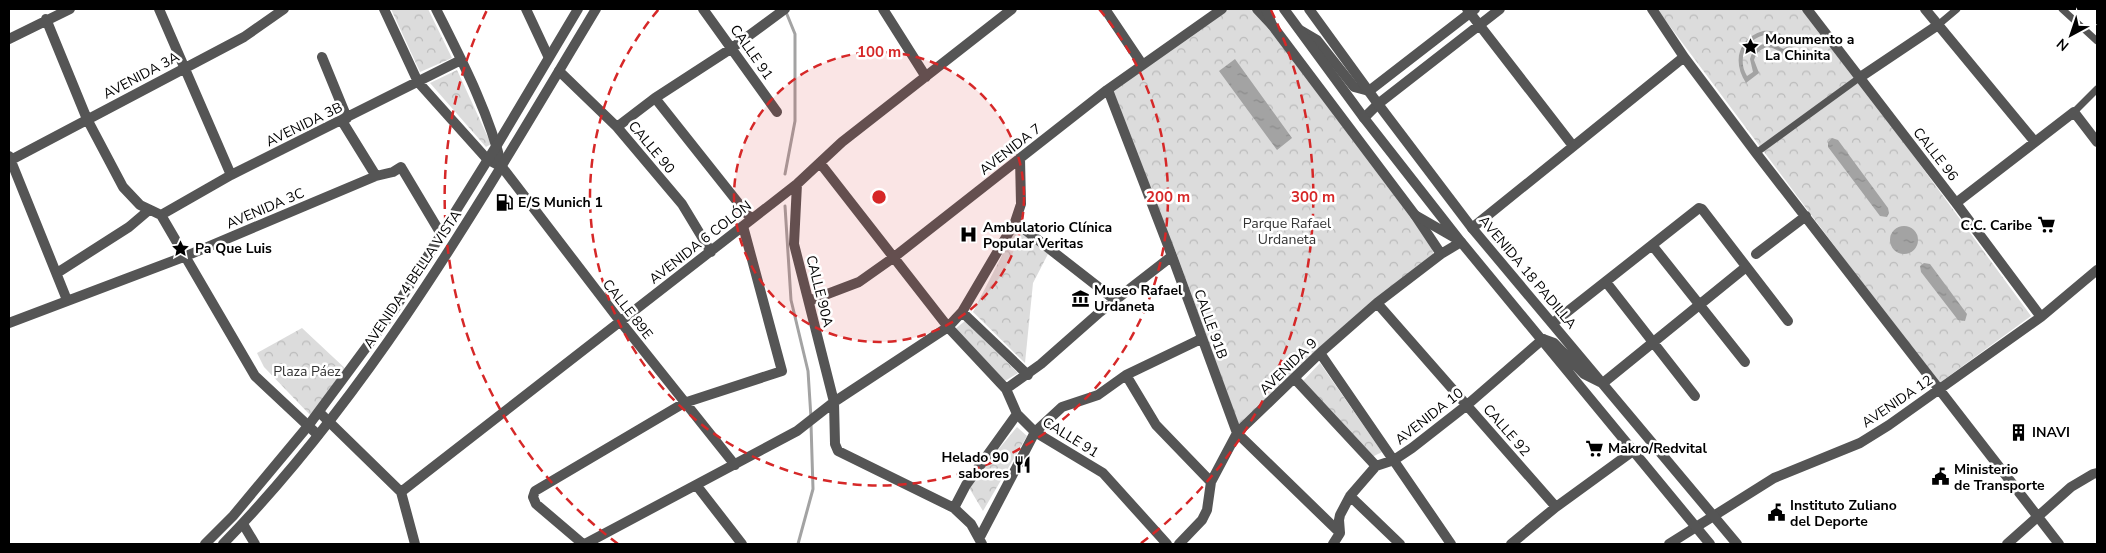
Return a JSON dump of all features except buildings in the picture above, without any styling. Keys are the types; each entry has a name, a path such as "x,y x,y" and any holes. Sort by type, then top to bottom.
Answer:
{"street":[{"path":"9,39 46,19 70,9"},
{"path":"158,9 231,176"},
{"name":"AVENIDA 3A","path":"9,159 244,37 284,9"},
{"path":"384,9 418,82 487,159 502,167"},
{"path":"436,9 461,60 497,145 502,167"},
{"path":"526,9 548,56"},
{"name":"AVENIDA 4 BELLA VISTA","path":"205,544 233,516 308,426 394,310 497,145 548,56 578,9"},
{"name":"AVENIDA 4 BELLA VISTA","path":"223,544 243,524 330,422 405,317 502,167 596,9"},
{"name":"CALLE 91","path":"703,9 777,112"},
{"path":"883,9 926,77"},
{"name":"AVENIDA 6 COLÓN","path":"401,492 711,252 796,184 842,142 1012,9"},
{"path":"1105,9 1142,64"},
{"name":"AVENIDA 7","path":"809,301 859,282 893,258 1142,64 1222,9"},
{"path":"1257,9 1272,25 1415,215 1441,254"},
{"path":"1266,9 1272,25"},
{"path":"1284,9 1364,118 1461,242 1710,544"},
{"name":"AVENIDA 18 PADILLA","path":"1309,9 1472,228 1737,544"},
{"path":"1364,118 1378,104 1500,9"},
{"path":"1652,9 1684,57 1756,153 2059,544"},
{"name":"CALLE 96","path":"1807,9 1956,202 2041,317"},
{"path":"1925,9 2035,142"},
{"path":"1756,153 1859,78 1938,26 1957,9"},
{"path":"2062,9 2097,41"},
{"path":"1298,29 1317,40 1354,87 1369,91 1471,10 1573,146"},
{"path":"617,127 655,98 732,48 781,12"},
{"path":"46,19 88,119 123,187 131,197 149,210 161,215 255,376 318,435"},
{"path":"322,57 344,119 376,176"},
{"path":"1472,228 1684,57"},
{"name":"AVENIDA 3B","path":"161,215 231,176 461,60"},
{"name":"CALLE 90","path":"559,71 617,127 682,204 711,252"},
{"path":"1956,202 2074,112 2097,89"},
{"name":"CALLE 91B","path":"1108,90 1237,433 1340,533"},
{"path":"655,98 747,222 782,371 684,403 535,491 533,497 536,504 584,544 697,486 797,431 834,402 948,326 962,312 1015,222 1021,204 1020,158"},
{"path":"2074,112 2097,142"},
{"path":"9,159 67,300"},
{"name":"CALLE 91","path":"820,163 948,326 1006,390 1017,414 1035,432 1103,473 1167,544"},
{"name":"AVENIDA 3C","path":"9,323 186,256 376,176 393,172 401,167 441,234"},
{"name":"CALLE 89E","path":"502,167 684,403 735,465"},
{"name":"CALLE 90A","path":"796,184 794,244 834,402 835,444 838,451 954,508"},
{"path":"1553,323 1699,208 1702,209 1788,321"},
{"path":"57,274 129,227 149,210"},
{"path":"1415,215 1461,242"},
{"path":"1756,254 1806,216"},
{"path":"1015,222 1115,300"},
{"name":"AVENIDA 9","path":"1179,544 1202,520 1207,510 1211,482 1237,433 1377,303 1441,254 1461,242"},
{"path":"1652,245 1745,362"},
{"path":"1006,390 1028,375 1115,300 1172,256"},
{"path":"1542,339 1554,342 1584,374 1603,383 1746,267"},
{"name":"AVENIDA 12","path":"1696,527 1774,478 1860,443 1916,407 2041,317 2097,270"},
{"path":"1606,282 1655,342 1695,396"},
{"name":"CALLE 92","path":"1377,303 1556,507"},
{"path":"962,312 1028,375"},
{"path":"981,541 1035,432 1062,407 1098,395 1126,375 1201,339"},
{"name":"AVENIDA 10","path":"1376,466 1394,460 1412,448 1467,405 1542,339"},
{"path":"1320,354 1451,544"},
{"path":"1126,375 1156,425 1211,482"},
{"path":"1295,379 1376,466 1350,496 1339,520 1340,533 1333,544"},
{"path":"319,412 401,492 415,544"},
{"path":"981,541 971,524 954,508 966,485 1017,414"},
{"path":"1511,544 1556,507 1633,451"},
{"path":"2007,544 2071,487 2097,473"},
{"path":"2038,516 2097,480"},
{"path":"697,486 742,544"},
{"path":"1350,496 1400,544"},
{"path":"243,524 255,544"},
{"path":"1669,544 1696,527"}],"green space":[{"path":"391,9 428,9 452,58 420,72"},
{"name":"Parque Rafael Urdaneta","path":"1220,9 1258,9 1431,242 1434,259 1318,348 1242,434 1176,252 1107,93"},
{"path":"1657,9 1806,9 2031,316 1938,384"},
{"path":"457,70 491,144 486,147 430,83"},
{"path":"1016,228 1048,254 1033,283 1025,363 973,312"},
{"path":"965,321 1018,373 1005,381 955,329"},
{"name":"Plaza Páez","path":"302,328 349,372 311,416 264,367 257,353"},
{"path":"1320,363 1382,452 1372,457 1303,381"},
{"path":"1017,427 1027,436 983,511 968,486"}],"water":[{"path":"1763,31 1777,32 1788,38 1795,45 1782,55 1771,48 1759,51 1754,60 1759,73 1746,83 1739,67 1740,52 1748,39","holes":["1764,35 1776,36 1789,45 1783,49 1773,44 1759,46 1755,49 1750,59 1753,72 1747,76 1744,70 1743,57 1748,46 1752,41"]},
{"path":"1235,59 1292,138 1277,150 1219,71"},
{"path":"1832,138 1838,140 1888,208 1889,213 1887,217 1880,216 1828,147 1828,142"},
{"path":"1904,226 1914,230 1918,240 1914,250 1904,254 1894,250 1890,240 1894,230"},
{"path":"1924,263 1930,264 1967,314 1965,321 1958,320 1921,272 1920,266"}],"waterway":[{"path":"785,174 795,121 795,34 786,12"},
{"path":"785,206 791,300 808,371 811,418"},
{"path":"798,544 813,489 811,424"}],"place":[{"name":"Monumento a La Chinita","path":"1751,47"},
{"name":"E/S Munich 1","path":"504,202"},
{"name":"C.C. Caribe","path":"2046,225"},
{"name":"Ambulatorio Clínica Popular Veritas","path":"969,235"},
{"name":"Pa Que Luis","path":"181,248"},
{"name":"Museo Rafael Urdaneta","path":"1080,298"},
{"name":"INAVI","path":"2018,432"},
{"name":"Makro/Redvital","path":"1594,448"},
{"name":"Helado 90 sabores","path":"1023,465"},
{"name":"Ministerio de Transporte","path":"1940,477"},
{"name":"Instituto Zuliano del Deporte","path":"1776,513"}]}
